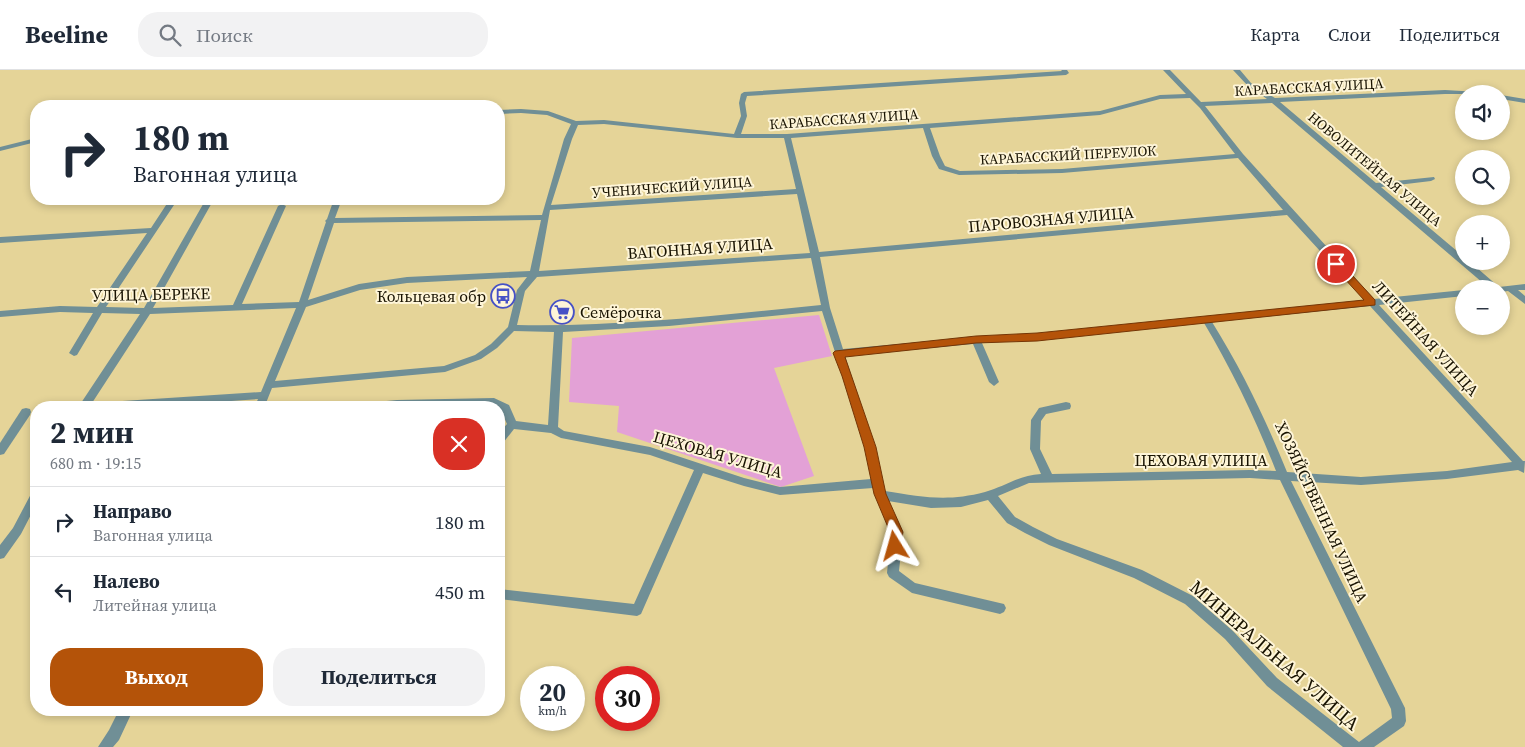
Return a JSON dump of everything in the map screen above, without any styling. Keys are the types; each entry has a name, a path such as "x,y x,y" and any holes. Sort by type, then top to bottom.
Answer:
{"street":[{"path":"737,136 744,116 742,103 744,94 1066,73 1064,70"},
{"name":"ЛИТЕЙНАЯ УЛИЦА","path":"1166,70 1200,104 1240,156 1289,212 1524,467"},
{"name":"НОВОЛИТЕЙНАЯ УЛИЦА","path":"1236,70 1249,84 1273,100 1485,280"},
{"name":"КАРАБАССКАЯ УЛИЦА","path":"1200,104 1455,93"},
{"name":"КАРАБАССКАЯ УЛИЦА","path":"505,112 548,113 576,123 604,122 737,136 787,136 1100,113 1154,98 1190,96"},
{"path":"1510,98 1525,101"},
{"path":"269,385 445,369 478,357 494,346 512,328 521,290 534,274 547,208 568,139 576,123"},
{"name":"КАРАБАССКИЙ ПЕРЕУЛОК","path":"926,126 936,156 942,167 959,173 1062,170 1240,156"},
{"path":"787,136 838,353 848,376 870,447 878,489 897,532 893,573 912,588 1000,608"},
{"path":"0,150 30,142"},
{"path":"1373,186 1431,179"},
{"name":"УЧЕНИЧЕСКИЙ УЛИЦА","path":"547,208 800,191"},
{"path":"74,353 100,310 170,205"},
{"path":"87,401 147,311 207,205"},
{"path":"262,401 302,305 336,205"},
{"path":"236,308 282,206"},
{"name":"ПАРОВОЗНАЯ УЛИЦА","path":"815,255 1289,212"},
{"path":"329,221 545,217"},
{"path":"0,240 153,230"},
{"name":"ВАГОННАЯ УЛИЦА","path":"534,274 815,255"},
{"path":"302,305 359,287 407,280 534,274"},
{"path":"1510,288 1525,287"},
{"path":"1510,291 1525,301"},
{"path":"838,353 976,340 1037,337 1455,294"},
{"name":"УЛИЦА БЕРЕКЕ","path":"0,314 60,309 147,311 302,305"},
{"path":"512,328 559,330 602,328 826,308"},
{"name":"ХОЗЯЙСТВЕННАЯ УЛИЦА","path":"1206,319 1262,422 1284,478 1398,708 1399,721 1363,747"},
{"path":"553,429 559,330"},
{"path":"976,340 994,382"},
{"path":"174,401 264,395"},
{"path":"1048,478 1035,449 1036,420 1043,412 1066,406"},
{"path":"505,410 512,425 505,433"},
{"path":"0,451 26,412"},
{"name":"ЦЕХОВАЯ УЛИЦА","path":"512,425 553,429 561,434 650,450 780,491 878,489 931,503 960,502 990,495 1028,479 1250,474 1284,478 1361,481 1524,467"},
{"path":"505,595 637,610 700,467"},
{"name":"МИНЕРАЛЬНАЯ УЛИЦА","path":"990,495 1011,520 1029,530 1054,542 1138,574 1188,600 1229,635 1272,682 1354,747"},
{"path":"0,554 18,531 30,507"},
{"path":"105,747 114,735 123,716"}],"shaded area":[{"path":"819,315 832,356 774,368 814,476 781,487 617,432 619,406 569,402 572,338"}],"place":[{"name":"Кольцевая обр","path":"503,296"},
{"name":"Семёрочка","path":"562,312"}],"route":[{"path":"895,546 897,532 880,494 870,447 848,376 838,353 976,340 1037,337 1372,302 1336,264"}]}
